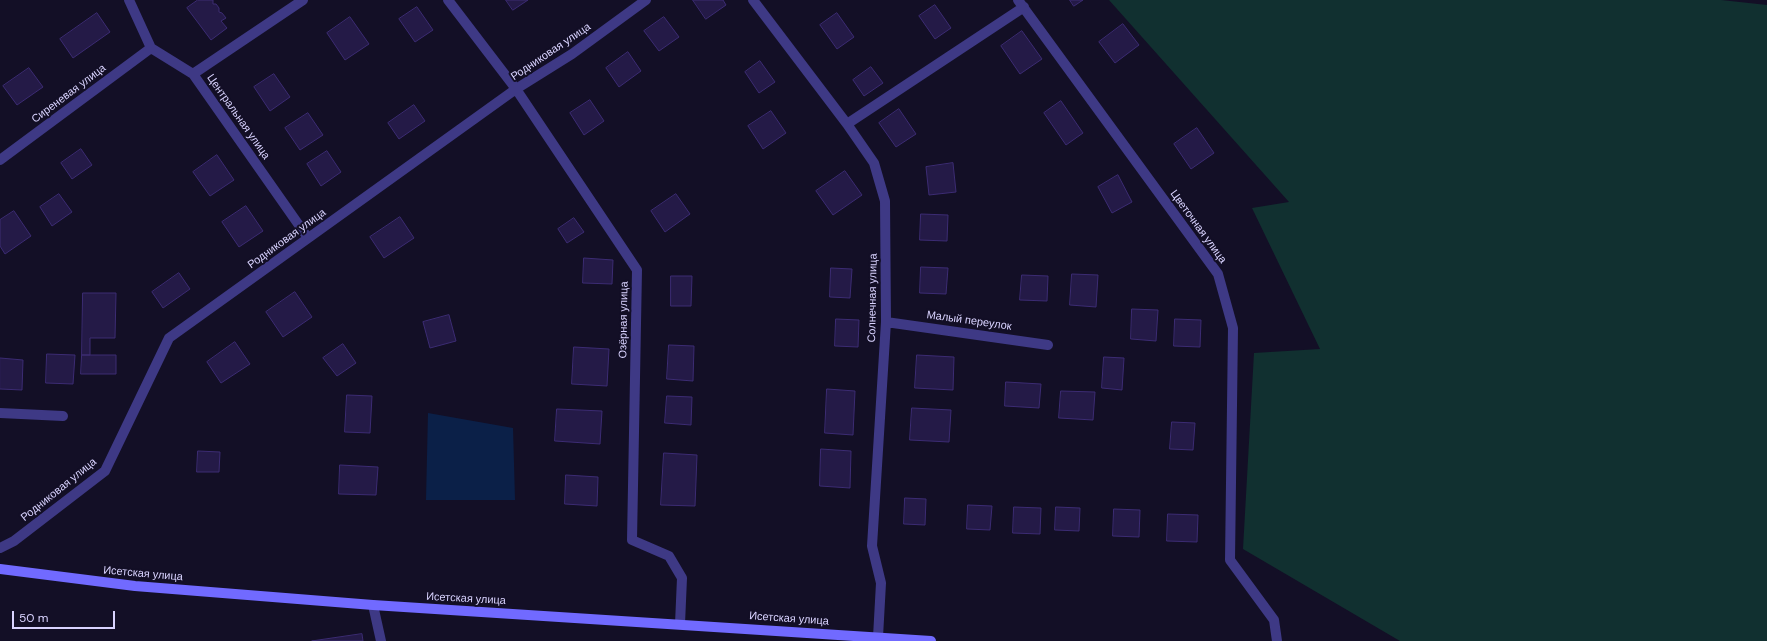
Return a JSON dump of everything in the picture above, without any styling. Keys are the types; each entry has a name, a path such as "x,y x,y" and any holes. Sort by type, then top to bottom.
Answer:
{"main road":[{"name":"Исетская улица","path":"0,569 135,586 373,605 931,641"}],"street":[{"path":"129,0 151,48"},
{"path":"193,74 303,0"},
{"name":"Озёрная улица","path":"448,0 516,89 637,270 632,540 669,556 682,578 680,624"},
{"name":"Родниковая улица","path":"0,548 14,541 105,471 169,338 516,89 572,54 646,0"},
{"name":"Солнечная улица","path":"753,0 847,124 874,163 885,201 886,322 872,546 881,583 878,637"},
{"path":"847,124 1021,4"},
{"name":"Цветочная улица","path":"1021,4 1218,274 1233,328 1230,560 1274,620 1277,641"},
{"name":"Центральная улица","path":"151,48 193,74 308,238"},
{"name":"Сиреневая улица","path":"0,160 151,48"},
{"name":"Малый переулок","path":"886,322 1048,345"},
{"path":"0,413 63,416"},
{"path":"373,605 381,641"}],"green space":[{"path":"1109,0 1721,0 1767,5 1767,641 1400,641 1243,549 1254,353 1320,349 1252,208 1289,202"}],"water":[{"path":"428,413 513,428 515,500 426,500"}],"building":[{"path":"198,0 213,0 213,4 216,4 219,8 219,12 226,18 221,21 227,28 211,40 187,8"},
{"path":"506,0 528,0 513,10"},
{"path":"693,0 723,0 726,5 706,19"},
{"path":"1070,0 1083,0 1074,6"},
{"path":"935,5 951,28 935,39 919,16"},
{"path":"417,7 433,30 415,42 399,19"},
{"path":"97,13 110,32 73,58 60,39"},
{"path":"837,13 854,37 837,49 820,25"},
{"path":"350,17 369,44 345,60 327,33"},
{"path":"664,17 679,37 659,51 644,31"},
{"path":"1123,24 1139,45 1115,63 1099,42"},
{"path":"1022,31 1042,59 1020,74 1001,46"},
{"path":"628,52 641,71 619,87 606,68"},
{"path":"760,61 775,82 759,93 745,72"},
{"path":"871,67 883,83 864,96 853,80"},
{"path":"29,68 43,87 17,105 3,86"},
{"path":"274,74 290,97 270,111 254,87"},
{"path":"590,100 604,121 584,135 570,113"},
{"path":"1061,101 1083,133 1066,145 1044,113"},
{"path":"414,105 425,121 399,139 388,123"},
{"path":"899,109 916,134 896,147 879,123"},
{"path":"771,111 786,133 763,149 748,126"},
{"path":"308,113 323,135 300,150 285,128"},
{"path":"1197,128 1214,153 1191,169 1174,144"},
{"path":"81,149 92,165 72,179 61,163"},
{"path":"327,151 341,172 321,186 307,164"},
{"path":"217,155 234,180 210,196 193,172"},
{"path":"953,163 956,192 929,195 926,167"},
{"path":"845,171 862,195 833,215 816,191"},
{"path":"1118,175 1132,202 1112,213 1098,187"},
{"path":"59,194 72,212 52,226 40,207"},
{"path":"676,194 690,214 665,232 651,211"},
{"path":"246,206 263,231 239,247 222,222"},
{"path":"14,211 31,236 5,254 0,246 0,220"},
{"path":"921,214 948,215 947,241 920,240"},
{"path":"400,217 414,238 384,258 370,237"},
{"path":"574,218 584,232 567,243 558,229"},
{"path":"584,258 613,260 612,284 583,283"},
{"path":"921,267 948,268 946,294 920,293"},
{"path":"831,268 852,269 850,298 830,297"},
{"path":"179,273 190,289 163,308 152,292"},
{"path":"1072,274 1098,275 1096,307 1070,305"},
{"path":"1022,275 1048,276 1047,301 1020,300"},
{"path":"671,276 692,276 691,306 671,306"},
{"path":"295,292 312,317 283,337 266,312"},
{"path":"83,293 116,293 115,338 90,338 90,355 82,355"},
{"path":"1132,309 1158,310 1156,341 1131,339"},
{"path":"449,315 456,341 430,348 423,322"},
{"path":"836,319 859,320 858,347 835,346"},
{"path":"1175,319 1201,320 1200,347 1174,346"},
{"path":"235,342 250,364 221,383 207,362"},
{"path":"343,344 356,363 337,376 323,358"},
{"path":"669,345 694,346 693,381 667,379"},
{"path":"574,347 609,349 607,386 572,384"},
{"path":"47,354 75,355 73,384 46,383"},
{"path":"82,355 116,355 116,374 81,374"},
{"path":"917,355 954,357 953,390 915,388"},
{"path":"1104,357 1124,358 1122,390 1102,388"},
{"path":"0,358 23,360 22,390 0,389"},
{"path":"1006,382 1041,384 1039,408 1005,406"},
{"path":"827,389 855,391 853,435 825,433"},
{"path":"1061,391 1095,392 1093,420 1059,418"},
{"path":"347,395 372,396 370,433 345,432"},
{"path":"667,396 692,397 691,425 665,423"},
{"path":"912,408 951,410 949,442 910,440"},
{"path":"557,409 602,411 600,444 555,441"},
{"path":"1172,422 1195,423 1193,450 1170,449"},
{"path":"821,449 851,451 850,488 820,486"},
{"path":"198,451 220,452 219,472 197,472"},
{"path":"664,453 697,455 695,506 661,505"},
{"path":"340,465 378,467 376,495 339,494"},
{"path":"566,475 598,477 597,506 565,504"},
{"path":"905,498 926,499 925,525 904,524"},
{"path":"968,505 992,506 990,530 967,529"},
{"path":"1014,507 1041,508 1040,534 1013,533"},
{"path":"1056,507 1080,508 1079,531 1055,530"},
{"path":"1114,509 1140,510 1139,537 1113,536"},
{"path":"1168,514 1198,515 1197,542 1167,541"},
{"path":"362,634 363,641 312,641"}]}
